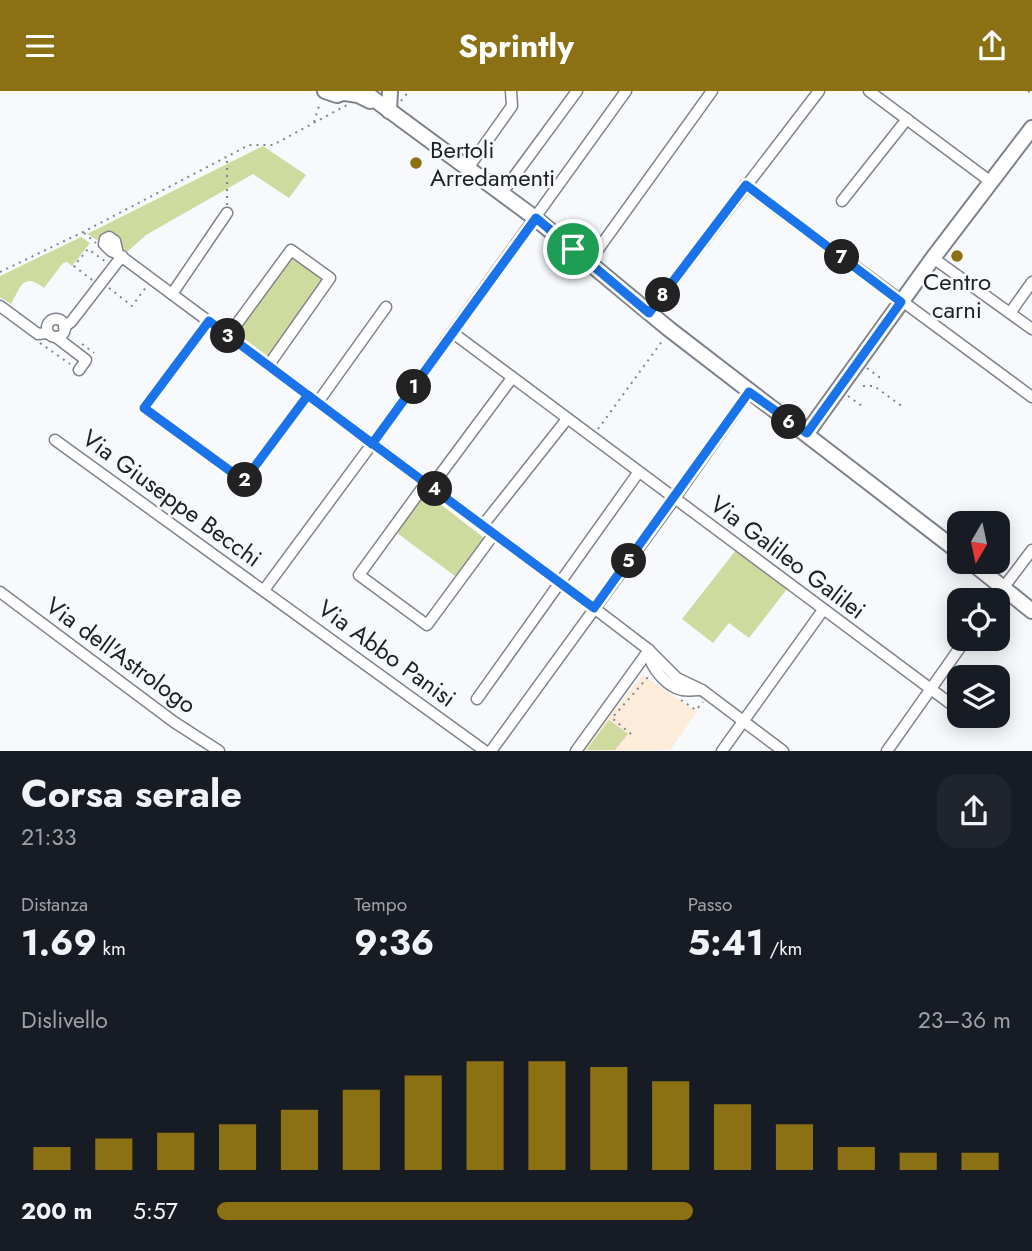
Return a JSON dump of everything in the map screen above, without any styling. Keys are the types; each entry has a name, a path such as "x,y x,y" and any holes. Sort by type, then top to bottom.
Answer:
{"street":[{"path":"325,91 335,95 358,95 389,111"},
{"path":"363,91 536,218 749,392 807,433 947,543"},
{"path":"389,111 390,91"},
{"path":"468,168 512,106 511,91"},
{"path":"502,194 577,91"},
{"path":"264,590 626,91"},
{"path":"589,262 712,91"},
{"path":"649,313 818,91"},
{"path":"869,91 991,182"},
{"path":"842,201 907,119"},
{"path":"807,433 933,258 1032,128"},
{"path":"746,185 1032,397"},
{"path":"172,294 227,213"},
{"path":"228,336 291,250 330,278 268,366"},
{"path":"0,306 38,334 61,335 64,327 71,322 120,255 649,650"},
{"path":"933,258 1032,330"},
{"path":"1010,313 1032,282"},
{"path":"318,402 386,307"},
{"path":"64,327 62,322 54,320 48,325 52,335 86,360 79,370"},
{"path":"209,321 144,408 244,481 308,395"},
{"name":"Via Galileo Galilei","path":"453,333 947,701"},
{"path":"494,534 427,625 359,575 512,378"},
{"path":"491,751 749,392"},
{"path":"483,525 567,419"},
{"name":"Via Giuseppe Becchi","path":"55,440 264,590"},
{"path":"477,699 638,473"},
{"path":"1004,586 1032,549"},
{"path":"988,574 1032,611"},
{"name":"Via Abbo Panisi","path":"264,590 485,751"},
{"name":"Via dell'Astrologo","path":"0,592 174,722 219,751"},
{"path":"722,751 823,610"},
{"path":"649,650 649,659 657,673 681,690 702,690 783,751"},
{"path":"576,751 649,650"},
{"path":"887,751 958,651"}],"path":[{"path":"1028,91 1032,94"},
{"path":"0,272 249,145 273,145 314,123 347,96"},
{"path":"314,123 319,106"},
{"path":"227,213 228,156"},
{"path":"83,232 97,243"},
{"path":"94,281 74,266 88,249 107,263"},
{"path":"81,258 85,261"},
{"path":"104,285 132,306 136,297 150,282"},
{"path":"592,438 667,334"},
{"path":"858,361 883,380"},
{"path":"863,386 874,386 903,407"},
{"path":"838,388 862,406"},
{"path":"631,734 612,718 648,676"}],"shaded area":[{"path":"643,675 697,712 670,750 581,751"}],"green space":[{"path":"263,146 306,175 289,198 253,174 146,235 127,252 121,246 120,238 113,232 101,235 97,240 87,234"},
{"path":"81,237 90,243 72,266 67,262 63,263 44,288 27,281 20,287 11,304 0,297 0,276"},
{"path":"291,255 325,279 269,357 236,333"},
{"path":"426,493 488,541 459,579 397,533"},
{"path":"736,550 787,589 749,638 729,623 713,643 682,619"},
{"path":"609,720 628,734 615,750 586,750"}],"place":[{"name":"Bertoli Arredamenti","path":"416,163"},
{"name":"Centro carni","path":"957,256"}],"route":[{"path":"573,249 536,218 372,444 308,395 244,481 144,408 209,321 318,402 372,444 594,608 749,392 807,433 901,302 746,185 649,313 573,249"}]}
